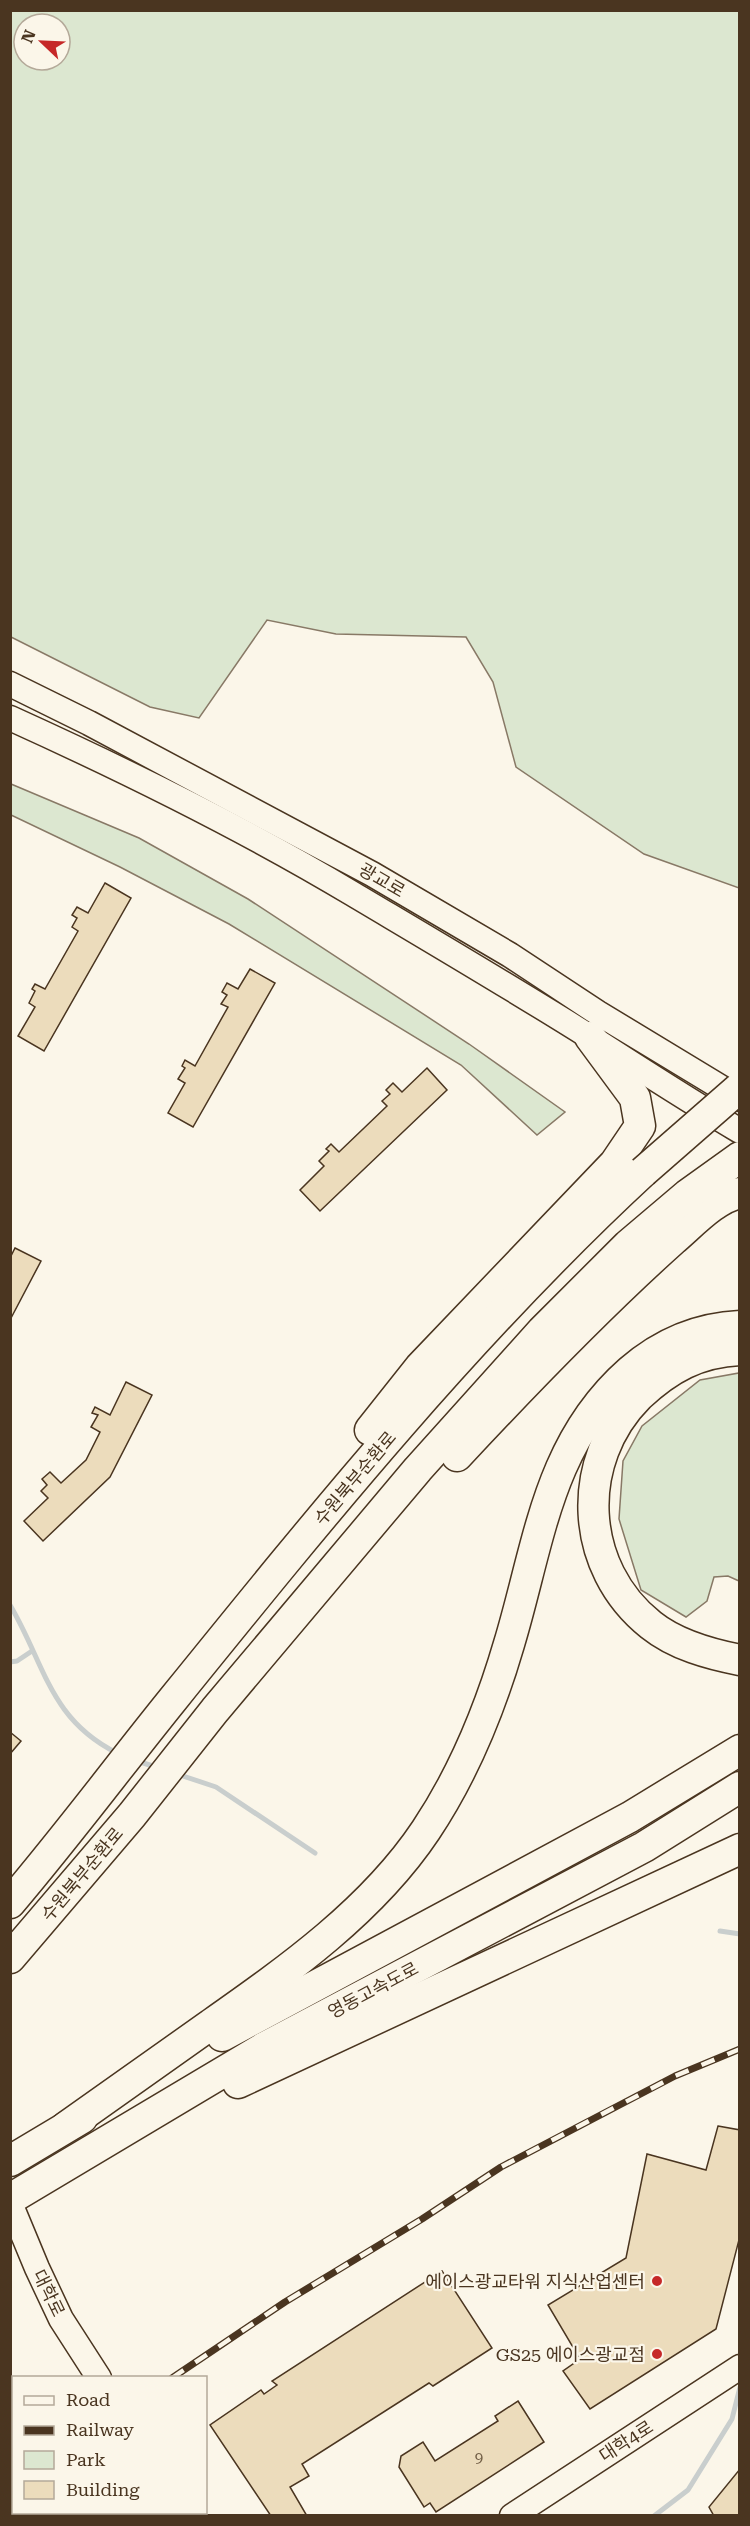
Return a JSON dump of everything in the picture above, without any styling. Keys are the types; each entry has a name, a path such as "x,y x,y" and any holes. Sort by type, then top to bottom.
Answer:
{"highway":[{"path":"174,1699 311,1503 420,1367 615,1163 640,1126 635,1098 590,1037"},
{"name":"수원북부순환로","path":"10,1903 382,1444 503,1311 588,1223 643,1172 739,1092"},
{"name":"수원북부순환로","path":"10,1958 132,1815 214,1710 411,1478 542,1331 628,1245 687,1195 740,1157"},
{"path":"214,1710 617,1290 706,1212 731,1195 740,1193"},
{"path":"66,2127 257,1992 340,1925 398,1868 441,1807 480,1729 509,1645 542,1518 557,1473 580,1430 609,1390 640,1362 660,1349 682,1337 700,1331 740,1326"},
{"path":"740,1350 702,1354 676,1366 630,1405 612,1431 603,1451 595,1475 592,1513 598,1545 612,1581 637,1613 652,1626 688,1646 740,1660"},
{"name":"영동고속도로","path":"10,2161 218,2038 630,1817 740,1750"},
{"name":"영동고속도로","path":"10,2201 265,2047 644,1847 740,1787"},
{"path":"86,2154 740,1849"}],"main road":[{"name":"광교로","path":"10,684 89,723 372,874 510,955 598,1013 739,1092"},
{"name":"광교로","path":"10,718 220,819 352,893 590,1037 666,1088 740,1131"},
{"name":"대학로","path":"10,2201 61,2319 98,2376"},
{"name":"대학4로","path":"512,2516 740,2367"}],"green space":[{"path":"10,11 739,11 739,888 644,854 516,767 493,682 466,637 336,634 267,620 199,718 150,707 11,637"},
{"path":"11,784 139,838 248,899 469,1044 565,1112 537,1135 461,1065 229,924 120,867 11,815"},
{"path":"739,1373 739,1581 728,1576 714,1577 707,1601 686,1617 641,1590 619,1519 623,1461 642,1426 700,1380"}],"building":[{"path":"105,883 131,898 44,1051 18,1036 35,1007 29,1003 35,991 32,989 35,984 45,989 78,931 72,927 77,918 72,915 77,907 88,913"},
{"path":"250,969 275,983 193,1127 168,1113 185,1083 178,1079 185,1068 182,1066 185,1060 195,1066 228,1007 221,1004 227,995 222,992 227,983 238,989"},
{"path":"427,1068 447,1090 320,1211 300,1190 324,1166 319,1161 329,1151 326,1149 331,1144 339,1152 387,1106 382,1101 390,1094 386,1090 393,1083 402,1092"},
{"path":"15,1248 41,1261 10,1320 10,1258"},
{"path":"126,1382 152,1395 110,1477 43,1541 24,1521 48,1498 41,1491 47,1485 42,1479 50,1472 61,1483 86,1460 100,1432 91,1427 98,1415 92,1413 95,1407 110,1415"},
{"path":"10,1732 21,1741 10,1754"},
{"name":"에이스광교타워 지식산업센터","path":"718,2126 740,2130 740,2236 716,2329 590,2409 563,2371 580,2359 548,2305 626,2258 647,2154 706,2170"},
{"path":"442,2271 492,2348 433,2386 429,2383 302,2464 309,2476 290,2487 307,2516 271,2516 210,2425 261,2390 264,2394 277,2385 272,2381"},
{"path":"518,2401 544,2442 436,2512 430,2503 424,2507 399,2467 401,2456 423,2442 435,2461 498,2421 495,2416"},
{"path":"12,2411 12,2514 52,2514 50,2516 10,2516"},
{"path":"740,2469 740,2516 714,2516 709,2507"}],"waterway":[{"path":"10,1605 62,1707 94,1739 117,1753"},
{"path":"10,1662 17,1661 32,1651"},
{"path":"137,1761 156,1767"},
{"path":"177,1774 216,1787 315,1853"},
{"path":"720,1931 740,1934"},
{"path":"654,2516 688,2490 732,2419 740,2387"}],"railway":[{"path":"175,2376 285,2302 422,2219 501,2167 675,2076 740,2049"}],"place":[{"name":"에이스광교타워 지식산업센터","path":"657,2281"},
{"name":"GS25 에이스광교점","path":"657,2354"}]}
